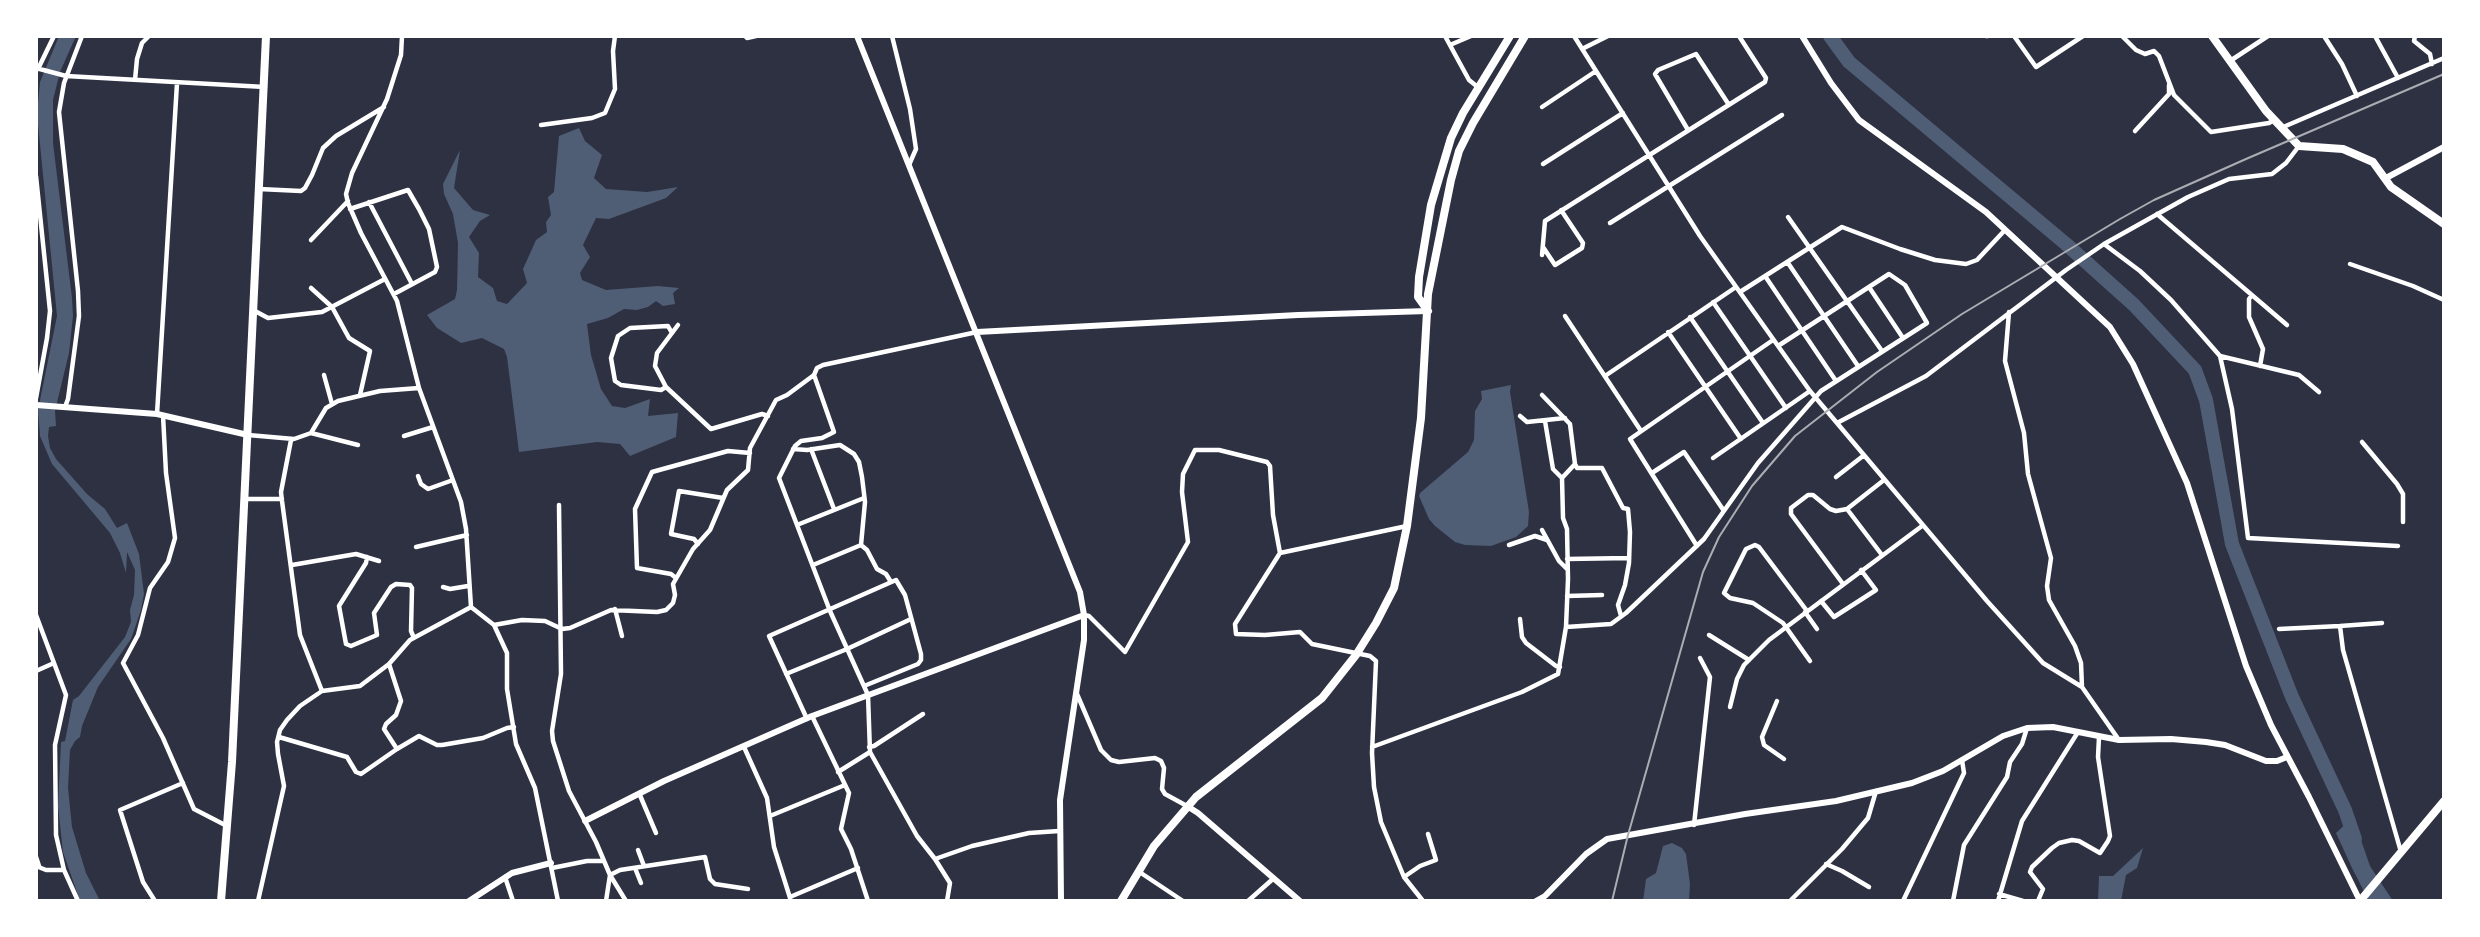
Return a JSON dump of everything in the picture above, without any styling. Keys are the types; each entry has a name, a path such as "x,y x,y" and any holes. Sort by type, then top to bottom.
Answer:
{"main road":[{"path":"221,901 255,311 266,36"},
{"path":"1428,311 1418,297 1419,277 1431,206 1451,138 1462,112 1510,36"},
{"path":"1121,901 1154,846 1188,807 1210,785 1323,698 1356,655 1394,588 1407,526 1421,418 1432,263 1459,151 1525,36"},
{"path":"2212,36 2274,120 2299,146 2343,149 2373,162 2391,187 2444,224"},
{"path":"2361,899 2444,801"}],"street":[{"path":"54,36 38,69 66,76 265,87"},
{"path":"63,406 79,316 58,112 66,76 82,36"},
{"path":"135,80 137,59 142,43 149,36"},
{"path":"402,36 400,55 384,107 352,173 348,185 348,201 394,294 404,323 419,388 464,512 471,607 494,625 507,653 507,689 514,727 520,755 535,788 558,901"},
{"path":"541,125 591,118 605,113 615,89 613,51 615,36"},
{"path":"745,36 747,38 756,36"},
{"path":"858,36 1080,592 1084,615 1084,640 1061,789 1059,831 1061,901"},
{"path":"892,36 910,109 916,149 909,165"},
{"path":"1445,36 1469,80 1479,88"},
{"path":"1450,45 1471,36"},
{"path":"1574,36 1668,186 1738,290 1816,399 2043,663 2082,687 2119,740"},
{"path":"1582,49 1608,36"},
{"path":"1542,255 1545,221 1765,82 1766,78 1739,36"},
{"path":"1802,36 1831,83 1859,120 1959,191 2005,230 2110,327 2133,364 2187,483 2246,666 2287,757 2361,899"},
{"path":"2014,36 2036,67 2083,36"},
{"path":"2122,36 2136,50 2145,54 2154,51 2159,56 2174,95 2211,132 2270,123 2274,120"},
{"path":"2230,61 2268,36"},
{"path":"2324,36 2342,64 2356,96"},
{"path":"2375,36 2398,78"},
{"path":"2415,36 2414,41 2430,54 2432,64"},
{"path":"1688,130 1655,74 1658,70 1696,54 1729,105"},
{"path":"2281,128 2444,58"},
{"path":"1542,106 1596,71"},
{"path":"2135,131 2169,94 2168,82"},
{"path":"177,83 160,415 175,538 168,562 150,588 138,635 123,663 163,738 194,809 227,826"},
{"path":"259,189 301,191 305,188 323,148 336,136 384,107"},
{"path":"1543,164 1623,113"},
{"path":"1610,223 1782,115"},
{"path":"1835,421 1926,376 2055,278 2102,246 2188,196 2229,179 2272,174 2286,163 2299,146"},
{"path":"2386,178 2444,147"},
{"path":"36,176 50,311 36,398"},
{"path":"350,209 408,190 419,208 429,229 437,267 435,272 394,294"},
{"path":"311,240 348,201"},
{"path":"369,202 412,284"},
{"path":"1543,247 1555,265 1582,248 1583,243 1561,210"},
{"path":"2157,214 2287,325"},
{"path":"1788,217 1882,351"},
{"path":"1605,376 1713,302 1788,263 1842,227 1935,260 1966,264 1977,260 2005,230"},
{"path":"2102,246 2140,271 2172,300 2220,356 2232,409 2248,538 2398,546"},
{"path":"1788,263 1858,366"},
{"path":"2350,264 2413,286 2444,300"},
{"path":"1566,627 1611,624 1621,616 1697,546 1758,463 1816,399 1836,381 1927,323 1905,285 1889,274 1778,346"},
{"path":"1765,276 1836,381"},
{"path":"255,311 268,318 312,314 332,307 385,279"},
{"path":"1869,287 1903,338"},
{"path":"311,288 332,307 349,338 370,351 360,395"},
{"path":"2252,295 2249,299 2249,317 2263,349 2260,366"},
{"path":"1713,302 1786,408"},
{"path":"494,625 522,620 550,623 562,629 570,628 615,609 657,612 666,610 673,603 675,595 673,584 676,578 698,544 711,530 727,490 748,470 750,448 776,400 787,395 814,375 817,368 823,365 977,332 1298,315 1428,311"},
{"path":"2009,312 2005,360 2024,433 2028,474 2051,558 2047,586 2050,602 2075,646 2081,663 2082,687"},
{"path":"1565,316 1641,430"},
{"path":"1690,317 1763,423"},
{"path":"678,325 657,353 655,366 666,387 711,429 762,414 768,416"},
{"path":"666,387 661,390 621,385 615,381 610,358 618,336 630,328 668,326 672,333"},
{"path":"1668,332 1741,439"},
{"path":"1697,546 1630,439 1773,340"},
{"path":"2220,356 2299,375 2319,392"},
{"path":"324,375 332,404"},
{"path":"814,375 834,432 822,438 801,441 793,449 779,478 830,611 868,695 869,750 916,836 935,859 950,883 947,901"},
{"path":"312,433 326,408 332,404 380,391 419,388"},
{"path":"1713,458 1810,391"},
{"path":"1542,395 1570,424 1577,468 1602,468 1623,508 1628,509 1629,558 1625,585 1618,605 1621,616"},
{"path":"37,405 160,415 248,435 291,440 312,433 358,445"},
{"path":"1520,416 1527,422 1565,418"},
{"path":"1372,747 1538,686 1558,674 1566,627 1567,559 1562,478 1553,469 1545,420"},
{"path":"404,436 433,427"},
{"path":"291,440 282,499 300,634 322,691"},
{"path":"2362,442 2403,494 2403,522"},
{"path":"793,449 840,445 854,454 859,462 864,498 861,545"},
{"path":"811,449 834,509"},
{"path":"585,821 809,717 1084,615 1089,616 1125,652 1188,542 1183,474 1195,450 1219,450 1267,462 1270,466 1273,515 1280,554 1235,624 1236,634 1265,635 1300,632 1312,644 1356,655 1370,656 1376,661 1372,747 1374,787 1381,822 1404,877 1423,901"},
{"path":"676,578 671,574 637,568 636,509 652,472 728,451 750,453"},
{"path":"1652,474 1684,452 1724,511"},
{"path":"1836,477 1863,456"},
{"path":"1562,478 1575,464"},
{"path":"417,476 421,484 428,489 453,480"},
{"path":"1843,584 1791,514 1791,508 1808,495 1813,495 1830,508 1848,509 1884,480"},
{"path":"698,544 694,539 671,534 679,491 723,498"},
{"path":"797,525 864,498"},
{"path":"245,499 282,499"},
{"path":"559,505 561,688 552,731 553,741 569,791 610,875 626,901"},
{"path":"1848,509 1882,555"},
{"path":"1280,554 1407,526"},
{"path":"1730,706 1737,679 1749,660 1769,640 1923,526"},
{"path":"1542,530 1559,561 1567,569"},
{"path":"416,547 467,535"},
{"path":"1509,546 1535,536 1547,540"},
{"path":"813,565 861,545"},
{"path":"861,545 867,550 877,569 886,574 891,582"},
{"path":"1810,661 1785,627 1774,617 1753,603 1724,593 1746,549 1750,546 1759,547 1817,629"},
{"path":"292,565 356,554 379,561"},
{"path":"368,557 339,606 346,644 351,646 377,635 374,613 391,586 396,584 410,585 412,588 411,631 414,638"},
{"path":"1567,559 1629,558"},
{"path":"1821,601 1834,617 1876,590 1861,570"},
{"path":"864,686 918,664 921,660 911,619 896,580 769,636 786,674 849,793 842,829 858,868 868,901"},
{"path":"442,587 450,589 468,586"},
{"path":"1567,596 1602,595"},
{"path":"258,901 284,786 278,754 279,737 287,720 300,706 322,691 360,686 389,664 403,646 414,638 471,607"},
{"path":"615,609 622,636"},
{"path":"36,615 66,695 55,745 56,835 64,870 78,901"},
{"path":"786,674 848,649 911,619"},
{"path":"1520,619 1522,637 1526,643 1560,667"},
{"path":"2279,629 2382,623"},
{"path":"2340,626 2343,650 2401,853"},
{"path":"1709,635 1749,660"},
{"path":"1694,825 1710,677 1700,658"},
{"path":"36,670 54,663"},
{"path":"389,664 401,701 396,716 386,724 384,729 397,749"},
{"path":"1076,692 1101,750 1111,760 1119,762 1155,758 1161,761 1164,768 1162,789 1165,794 1198,813 1300,901"},
{"path":"1777,701 1762,737 1764,745 1784,759"},
{"path":"838,772 923,714"},
{"path":"279,737 347,757 356,772 361,774 419,736 437,745 442,745 483,738 514,727"},
{"path":"1536,901 1549,892 1586,854 1607,839 1745,814 1836,801 1926,779 2003,735 2027,728 2053,727 2119,740 2170,739 2206,742 2225,745 2266,761 2277,761 2287,757"},
{"path":"1953,901 1964,845 2007,777 2010,762 2022,744 2027,728"},
{"path":"1998,901 2022,821 2078,732"},
{"path":"2038,901 2043,890 2030,872 2032,867 2052,848 2059,843 2072,840 2079,841 2100,854 2110,836 2098,757 2099,736"},
{"path":"744,747 766,798 774,847 790,899 858,868"},
{"path":"1903,901 1964,773 1962,760"},
{"path":"155,901 143,882 120,810 183,783"},
{"path":"770,816 845,785"},
{"path":"1790,901 1868,818 1876,791"},
{"path":"639,794 656,832"},
{"path":"935,859 955,850 994,840 1029,833 1059,831"},
{"path":"1404,877 1420,866 1436,860 1428,834"},
{"path":"638,850 644,866"},
{"path":"36,857 38,866 46,870 64,870"},
{"path":"610,875 620,870 705,857 710,879 716,884 748,889"},
{"path":"469,901 512,873 587,861 604,861"},
{"path":"1826,864 1869,887"},
{"path":"635,868 641,884"},
{"path":"1138,871 1184,901"},
{"path":"606,901 610,875"},
{"path":"505,877 513,901"},
{"path":"1248,901 1274,878"},
{"path":"2000,894 2023,901"}],"water":[{"path":"59,36 76,36 60,72 53,100 53,143 73,316 69,353 55,411 56,426 49,427 48,436 50,448 56,459 87,494 105,509 117,528 127,523 139,554 144,594 131,639 98,687 82,726 80,737 70,750 68,788 72,827 86,873 100,901 80,901 63,852 58,806 61,742 65,741 73,700 79,696 125,637 131,622 130,610 134,595 135,570 127,552 126,573 120,553 110,533 52,464 40,436 38,410 57,316 37,114 40,82"},
{"path":"579,128 585,141 602,155 594,178 606,189 647,192 678,187 666,198 609,219 596,218 583,245 590,257 580,273 582,280 606,290 658,286 679,288 673,293 675,304 663,306 656,301 648,307 637,310 624,309 608,318 587,324 591,355 601,389 612,406 625,408 650,399 648,416 678,413 676,437 630,456 620,444 597,442 519,452 507,357 504,349 482,338 461,343 437,328 427,315 455,299 457,290 458,243 453,214 444,194 443,184 460,150 454,188 473,210 490,215 480,221 469,237 479,253 478,277 493,288 497,301 507,304 527,283 523,269 536,240 547,232 546,222 551,215 548,197 554,192 559,136"},
{"path":"1511,385 1510,392 1529,512 1528,526 1516,537 1491,546 1465,545 1455,542 1429,519 1419,496 1420,493 1468,452 1474,440 1475,411 1482,399 1481,391"},
{"path":"2353,817 2370,866 2393,901 2369,901 2352,868 2336,833"},
{"path":"1672,843 1682,848 1686,854 1690,884 1689,901 1643,901 1646,879 1656,873 1663,846"},
{"path":"2143,848 2137,868 2126,875 2121,901 2098,901 2099,876 2113,876"}],"waterway":[{"path":"1830,36 1849,62 2066,244 2134,305 2195,370 2206,400 2232,544 2292,697 2345,810 2355,839"}],"railway":[{"path":"1612,901 1628,835 1703,572 1719,537 1752,486 1795,436 1877,372 1962,314 2154,200 2444,74"}]}
